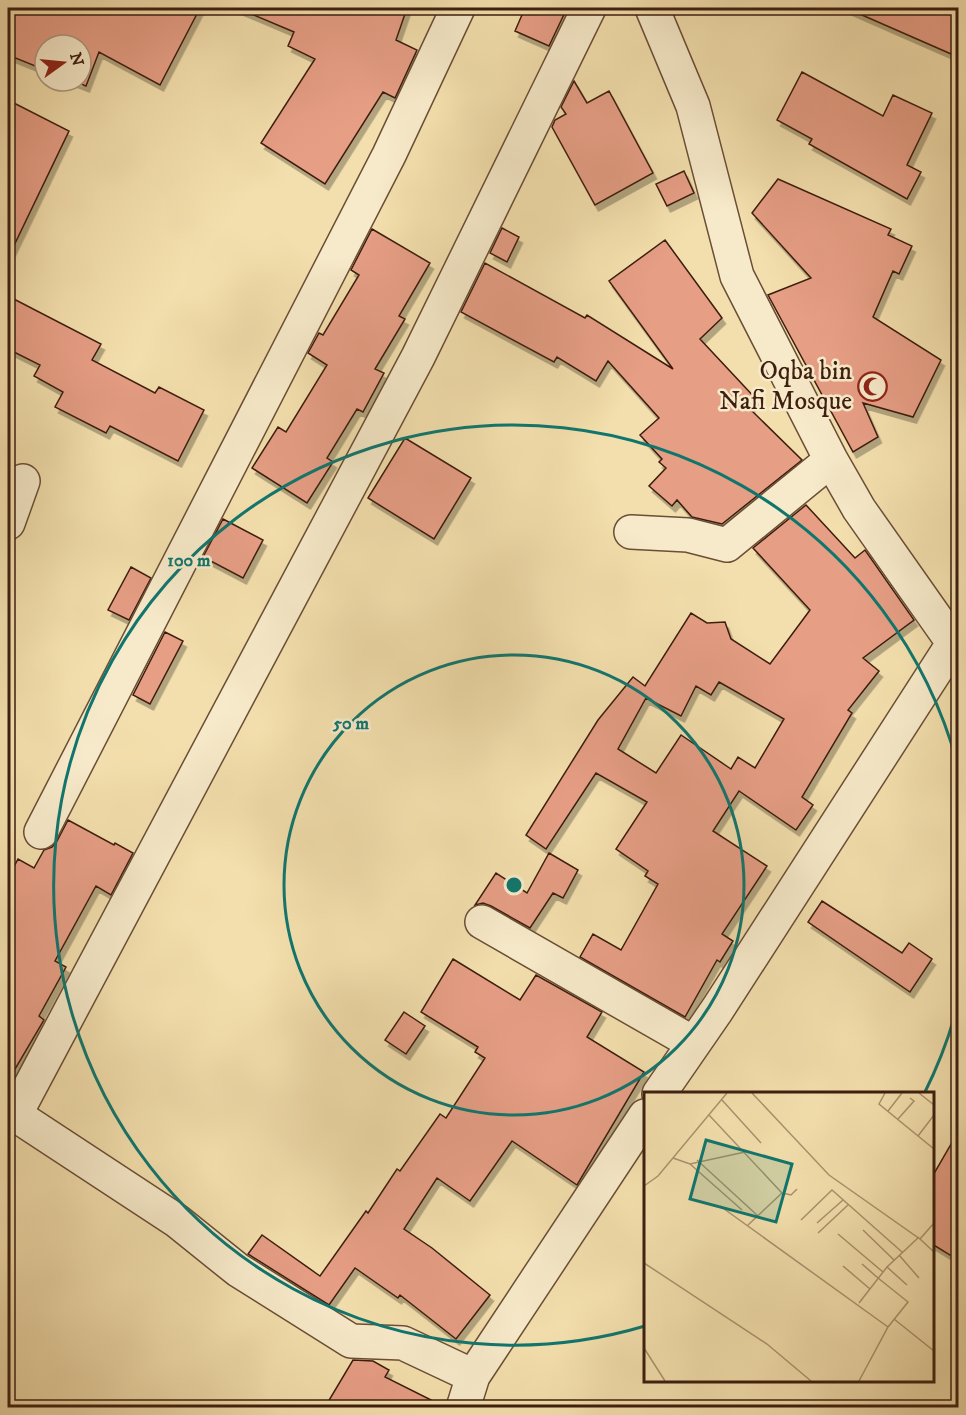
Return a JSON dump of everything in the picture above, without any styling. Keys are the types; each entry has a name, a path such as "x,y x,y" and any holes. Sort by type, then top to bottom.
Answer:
{"street":[{"path":"41,832 389,155 458,8"},
{"path":"473,1376 403,1343 351,1341 238,1270 177,1221 11,1112 418,357 589,8"},
{"path":"652,8 693,106 737,276 831,460 859,509 956,640 717,1010 660,1092"},
{"path":"631,532 688,535 727,545 831,460"},
{"path":"8,523 22,481"},
{"path":"482,922 693,1043"},
{"path":"463,1407 473,1376 644,1118"}],"building":[{"path":"15,8 200,8 160,85 99,52 93,68 93,33 33,33 33,65 8,55 8,27"},
{"path":"237,8 407,8 396,40 417,50 395,98 383,92 325,184 261,143 315,59 288,46 294,32"},
{"path":"525,8 567,8 549,46 515,31"},
{"path":"846,8 958,8 958,57"},
{"path":"802,72 883,116 893,95 932,113 907,165 921,172 907,199 809,144 812,139 777,120"},
{"path":"574,81 587,103 609,91 653,173 595,205 552,127 555,120 566,114 561,107"},
{"path":"8,100 69,131 8,258"},
{"path":"684,171 694,193 667,206 656,184"},
{"path":"778,179 891,229 888,235 912,246 899,274 893,271 873,317 941,360 913,417 863,403 878,437 853,452 768,295 811,278 752,213"},
{"path":"502,228 519,237 507,262 490,253"},
{"path":"372,229 430,263 399,316 405,319 375,369 384,373 363,412 357,409 327,458 333,462 307,503 252,468 278,427 286,432 327,365 308,353 319,333 323,335 359,275 351,270"},
{"path":"665,240 722,318 700,339 757,400 749,408 802,460 722,524 692,517 677,500 672,506 649,486 666,468 659,462 662,459 640,435 659,418 608,361 596,381 557,357 554,362 461,312 485,263 585,318 587,315 673,369 609,281"},
{"path":"8,296 101,344 92,360 155,393 159,387 204,410 178,461 110,426 106,433 55,407 63,392 34,376 40,365 8,349"},
{"path":"405,438 471,478 434,539 368,498"},
{"path":"806,505 855,558 865,550 914,620 863,658 879,671 848,710 852,713 802,797 813,805 796,830 739,791 713,831 767,866 722,934 733,941 720,962 717,960 685,1017 580,957 593,934 621,950 658,884 645,876 648,871 616,849 647,802 596,773 546,849 526,835 598,720 633,677 645,686 691,613 707,623 725,622 731,639 770,664 810,610 753,548","holes":["719,682 784,719 755,768 738,757 731,769 681,735 656,773 618,749 646,698 681,716 696,686 711,695"]},
{"path":"223,519 263,540 243,578 203,557"},
{"path":"131,567 151,578 129,620 108,610"},
{"path":"165,632 183,641 150,704 133,695"},
{"path":"68,820 133,853 111,895 96,886 55,961 66,967 39,1016 44,1020 8,1081 8,878 18,859 34,868 44,850 52,847 57,841"},
{"path":"549,853 578,870 563,898 553,893 530,928 491,906 483,903 475,905 496,873 527,893"},
{"path":"822,901 902,953 909,943 932,959 910,992 808,922"},
{"path":"453,959 520,1000 536,975 602,1012 587,1037 644,1072 577,1185 512,1141 470,1201 437,1178 404,1229 432,1248 490,1295 456,1339 400,1295 398,1298 355,1268 329,1305 248,1254 262,1235 320,1276 366,1211 368,1213 397,1169 400,1171 440,1114 446,1118 485,1058 475,1052 478,1047 421,1012"},
{"path":"404,1012 425,1026 406,1054 385,1040"},
{"path":"958,1132 958,1260 933,1245 933,1175"},
{"path":"353,1360 373,1361 389,1370 385,1377 445,1407 325,1407"}],"place":[{"name":"Oqba bin Nafi Mosque","path":"873,386"}]}
